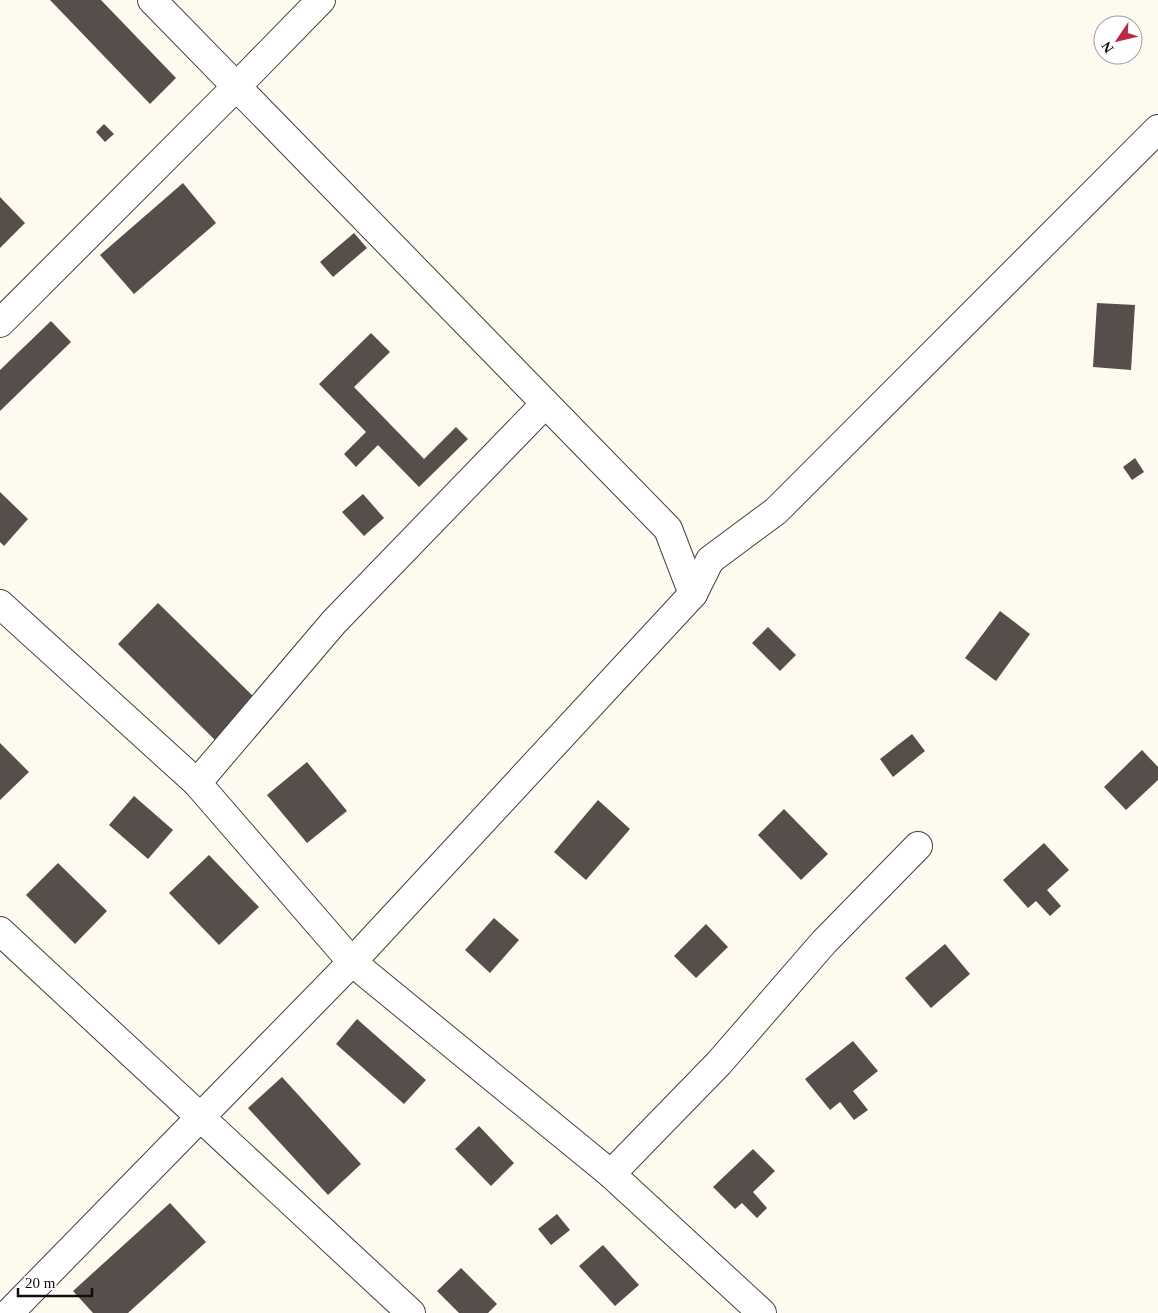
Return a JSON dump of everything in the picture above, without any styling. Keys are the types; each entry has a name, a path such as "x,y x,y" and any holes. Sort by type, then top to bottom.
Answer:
{"street":[{"path":"152,0 668,529 693,594"},
{"path":"0,322 321,0"},
{"path":"9,1313 352,962 693,594 710,560 776,512 1158,129"},
{"path":"197,783 334,622 545,404"},
{"path":"0,604 197,783 352,962 611,1174 762,1313"},
{"path":"611,1174 719,1063 824,942 918,846"},
{"path":"0,931 411,1313"}],"building":[{"path":"50,0 101,0 176,78 150,104"},
{"path":"104,124 114,134 105,142 96,132"},
{"path":"183,183 216,223 134,294 100,255"},
{"path":"0,197 25,223 0,248"},
{"path":"354,233 367,248 333,277 320,262"},
{"path":"1097,303 1135,305 1131,370 1093,367"},
{"path":"51,321 71,342 0,411 0,370"},
{"path":"371,333 390,352 354,387 424,459 456,427 468,439 419,487 378,445 356,467 344,454 366,432 319,384"},
{"path":"1135,458 1144,472 1132,480 1123,467"},
{"path":"0,492 28,519 4,546 0,542"},
{"path":"363,494 384,518 364,536 342,512"},
{"path":"158,603 257,700 216,741 118,644"},
{"path":"1000,611 1030,634 996,681 965,658"},
{"path":"768,627 796,655 780,671 752,643"},
{"path":"912,734 925,751 893,777 880,759"},
{"path":"0,743 29,772 0,800"},
{"path":"1142,750 1158,767 1158,780 1126,810 1104,787"},
{"path":"307,762 347,811 307,843 267,795"},
{"path":"134,796 173,830 148,859 109,825"},
{"path":"598,800 630,829 586,880 554,852"},
{"path":"784,809 828,854 801,880 758,835"},
{"path":"1044,843 1069,870 1047,890 1061,906 1050,916 1036,901 1028,908 1003,880"},
{"path":"209,855 259,907 219,945 169,893"},
{"path":"58,863 107,911 75,944 26,895"},
{"path":"494,918 519,940 490,973 465,950"},
{"path":"706,924 728,947 696,978 674,956"},
{"path":"945,944 970,974 931,1008 905,978"},
{"path":"357,1019 426,1080 404,1104 336,1044"},
{"path":"853,1041 878,1071 853,1091 868,1110 854,1120 840,1102 830,1110 805,1079"},
{"path":"282,1077 361,1164 328,1195 248,1108"},
{"path":"479,1126 514,1163 491,1186 455,1149"},
{"path":"753,1149 775,1171 753,1192 767,1208 757,1218 742,1203 735,1209 713,1187"},
{"path":"170,1203 206,1242 128,1313 93,1313 73,1291"},
{"path":"557,1214 570,1230 551,1245 538,1229"},
{"path":"603,1245 639,1285 615,1306 579,1266"},
{"path":"461,1268 497,1304 488,1313 459,1313 437,1291"}]}
